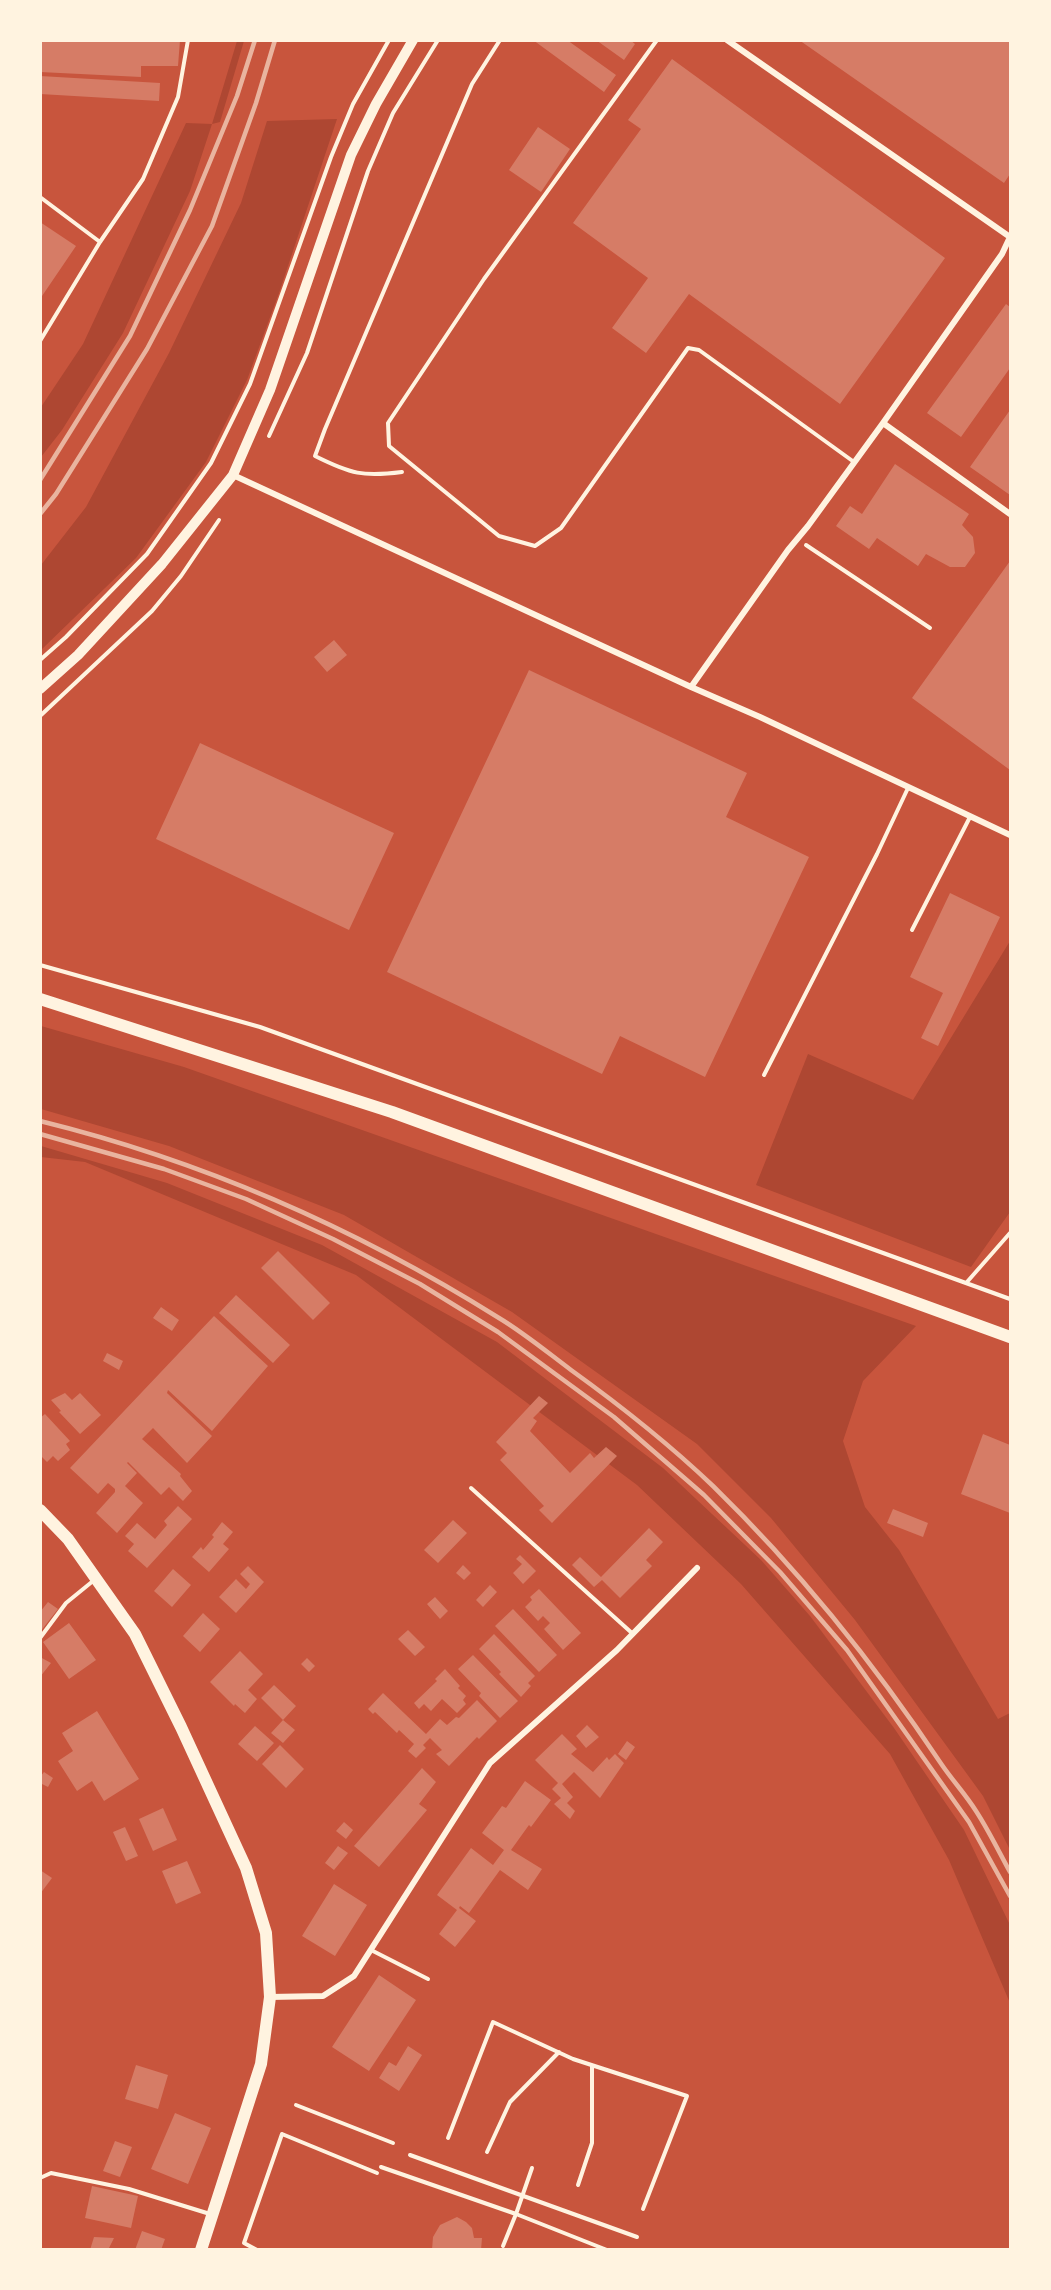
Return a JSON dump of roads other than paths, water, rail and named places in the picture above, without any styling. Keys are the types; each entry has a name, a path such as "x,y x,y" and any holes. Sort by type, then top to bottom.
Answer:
{"main road":[{"path":"40,999 392,1112 1011,1337"},
{"path":"40,1510 68,1539 135,1634 246,1868 266,1933 270,1997 261,2064 201,2250"}],"street":[{"path":"40,689 78,655 162,564 233,475 270,390 351,155 376,104 413,40"},
{"path":"691,687 796,539 883,423 1002,254 1011,237 727,40"},
{"path":"883,423 1011,514"},
{"path":"233,475 1011,835"},
{"path":"270,1997 323,1996 354,1976 490,1763 633,1634 697,1568"}],"lane":[{"path":"40,341 100,242 143,179 178,97 188,40"},
{"path":"657,40 484,279 388,423 389,446 499,536 535,546 561,528 688,348 699,350 855,462"},
{"path":"40,197 100,242"},
{"path":"764,1075 909,787"},
{"path":"912,930 970,816"},
{"path":"471,1488 633,1634"},
{"path":"40,1638 66,1604 96,1578"},
{"path":"371,1950 428,1979"},
{"path":"40,2178 51,2173 129,2189 211,2215"}],"railway":[{"path":"40,480 130,336 190,210 237,96 255,40"},
{"path":"40,514 56,494 147,349 212,226 256,103 275,40"},
{"path":"40,1121 161,1156 219,1177 334,1227 390,1255 508,1324 626,1411 713,1486 806,1585 890,1690 972,1805 1010,1872"},
{"path":"40,1134 164,1169 246,1199 333,1239 420,1284 498,1332 614,1417 704,1495 780,1572 847,1650 969,1822 1010,1896"}]}
